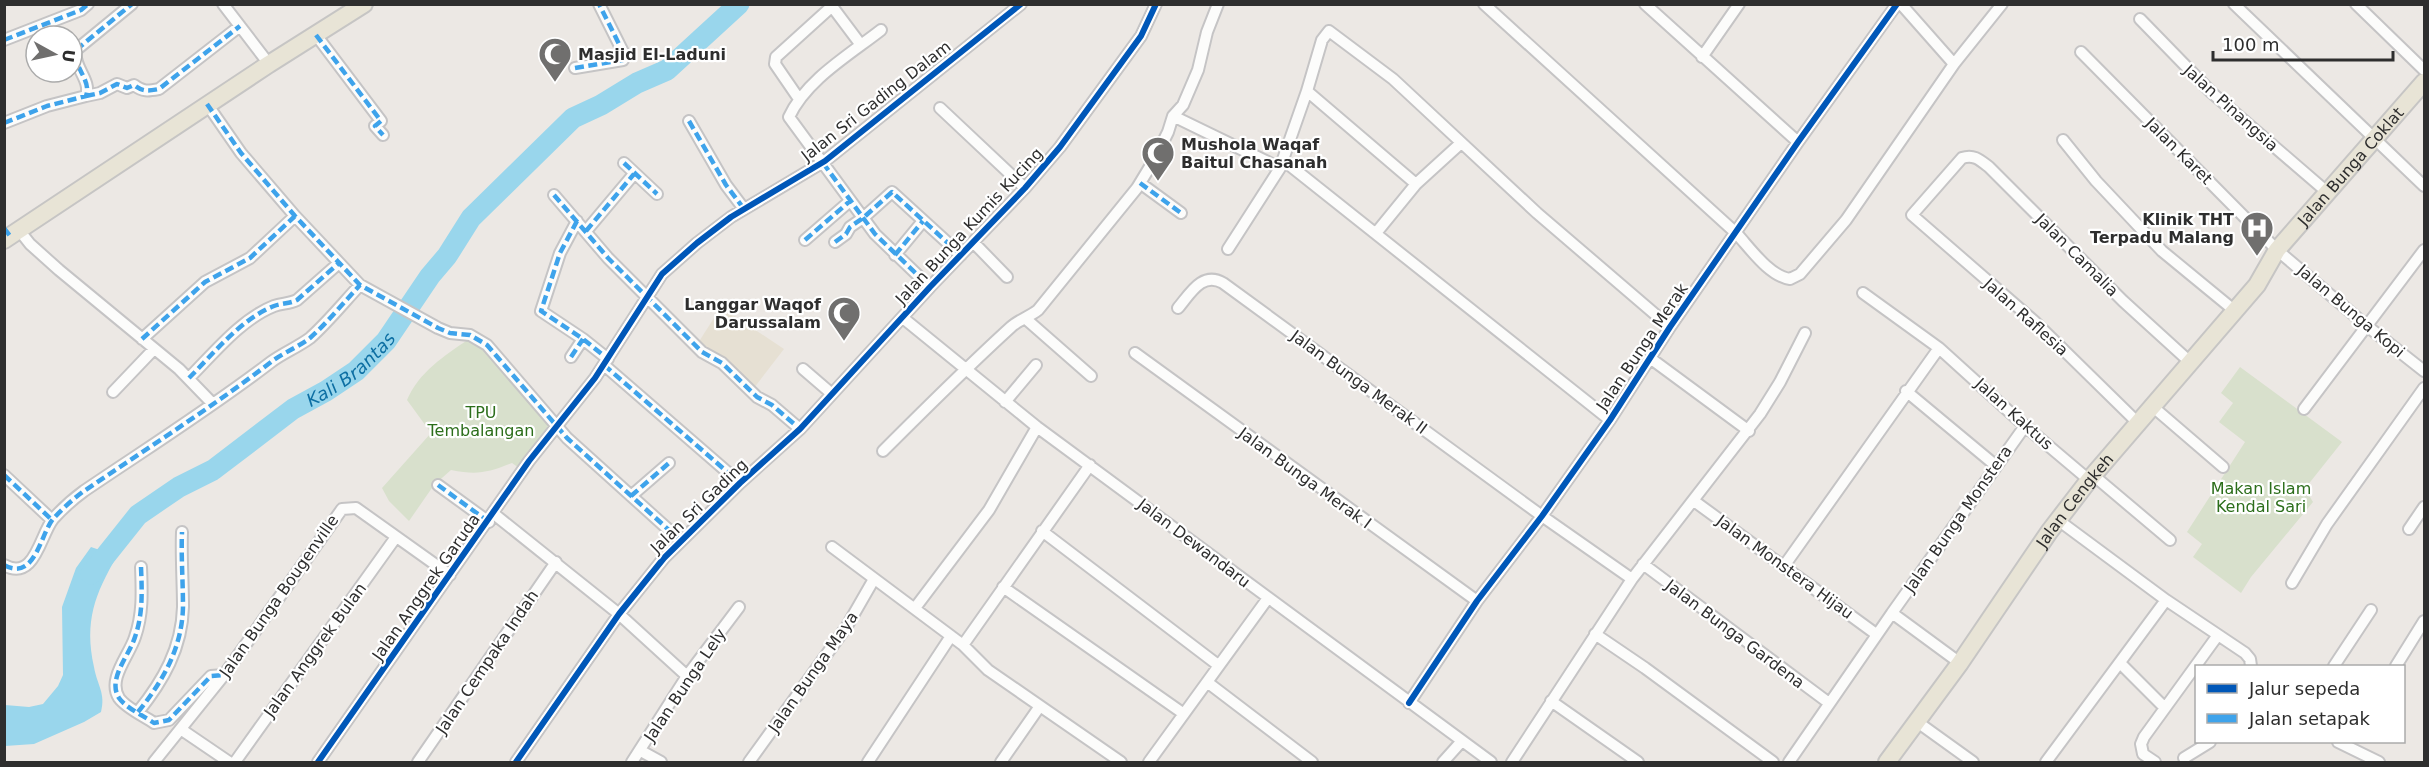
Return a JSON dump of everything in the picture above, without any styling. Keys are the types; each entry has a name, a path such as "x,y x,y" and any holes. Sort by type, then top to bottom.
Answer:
{"main road":[{"path":"10,233 364,4"},
{"name":"Jalan Bunga Coklat","path":"2277,250 2424,82"},
{"name":"Jalan Cengkeh","path":"1887,762 1960,663 2058,520 2137,422 2257,285 2277,250"}],"street":[{"path":"4,40 81,10 88,4"},
{"path":"86,96 87,86 76,59 76,50 132,4"},
{"path":"223,4 269,64"},
{"path":"575,68 624,60 625,56 598,4"},
{"name":"Jalan Sri Gading Dalam","path":"557,428 606,362 648,296 674,263 744,209 823,163 1021,4"},
{"path":"883,451 964,369 1012,325 1038,310 1140,183 1160,148 1173,116 1183,105 1198,70 1218,4"},
{"path":"1484,4 1736,233 1767,265 1782,277 1790,279 1800,274 1846,220 1954,64 2002,4"},
{"path":"1645,4 1798,142"},
{"path":"1702,57 1739,4"},
{"path":"1899,4 1954,64"},
{"name":"Jalan Bunga Merak","path":"1409,703 1477,601 1542,516 1610,420 1670,327 1798,142 1899,4"},
{"path":"2234,4 2424,186"},
{"path":"2356,4 2424,70"},
{"name":"Jalan Bunga Kumis Kucing","path":"903,318 1025,188 1060,147 1141,36 1156,5"},
{"path":"799,99 776,64 776,57 829,9 834,9 861,45"},
{"name":"Jalan Pinangsia","path":"2140,19 2212,93 2327,192"},
{"path":"4,123 47,106 100,93 117,84 127,88 134,85 141,91 147,92 159,89 240,26"},
{"path":"881,30 814,84 799,99 789,117 790,122 823,163 874,234 930,287"},
{"path":"1228,249 1281,164 1322,40 1331,31 1393,79 1537,213 1670,327"},
{"path":"316,35 381,122 375,126 383,135"},
{"name":"Jalan Karet","path":"2081,52 2277,250"},
{"path":"1307,91 1416,184"},
{"path":"207,104 241,153 295,216 360,285 450,333 470,334 487,345 557,428 680,540"},
{"path":"940,108 1025,188"},
{"path":"1173,116 1281,164 1376,233 1610,420"},
{"path":"689,121 726,186 744,209"},
{"path":"2063,140 2096,181 2162,251 2235,311"},
{"path":"1376,233 1416,184 1461,143"},
{"name":"Jalan Camalia","path":"1912,215 1962,158 1976,157 1989,167 2123,301 2190,362"},
{"path":"624,163 657,194"},
{"path":"586,231 634,174"},
{"path":"1140,183 1182,213"},
{"path":"835,242 892,192 961,255"},
{"path":"554,195 608,258 702,352 722,363 757,397 772,405 800,429"},
{"path":"805,240 850,201"},
{"name":"Jalan Raflesia","path":"1912,215 2034,321 2137,422"},
{"path":"142,339 205,282 250,258 295,216"},
{"path":"577,221 560,253 541,311 583,339 740,483"},
{"path":"895,255 923,221"},
{"path":"10,233 45,257 189,378 212,403"},
{"path":"973,242 1007,277"},
{"name":"Jalan Bunga Kopi","path":"2277,250 2424,371"},
{"path":"2304,409 2424,250"},
{"path":"189,378 234,333 275,306 297,300 339,263"},
{"name":"Jalan Bunga Merak II","path":"1178,308 1199,283 1218,280 1632,579"},
{"path":"4,566 20,568 30,563 52,520 79,495 274,360 309,339 360,285"},
{"name":"Jalan Kaktus","path":"1863,293 1939,348 2025,426 2170,540"},
{"name":"Jalan Dewandaru","path":"903,318 1038,427 1491,762"},
{"name":"Jalan Sri Gading","path":"516,762 619,614 680,540 800,429 903,318"},
{"path":"1026,319 1091,376"},
{"path":"1512,762 1632,579 1749,431 1780,382 1805,333"},
{"path":"571,357 583,339"},
{"path":"1784,567 1906,391 1939,348"},
{"path":"112,392 154,349"},
{"name":"Jalan Bunga Merak I","path":"1135,353 1477,601"},
{"path":"1650,358 1749,431"},
{"path":"1005,402 1036,365"},
{"path":"803,369 832,394"},
{"path":"2292,584 2326,524 2424,388"},
{"path":"1906,391 1995,465"},
{"path":"2152,406 2223,467"},
{"name":"Jalan Bunga Monstera","path":"1789,762 1876,634 2025,426"},
{"path":"915,608 989,510 1038,427"},
{"name":"Jalan Anggrek Garuda","path":"318,762 530,461 557,428"},
{"path":"631,496 669,463"},
{"path":"963,645 1090,465"},
{"path":"4,475 52,520"},
{"path":"438,485 492,518 556,562 619,614 687,676"},
{"name":"Jalan Monstera Hijau","path":"1694,501 1876,634"},
{"path":"2409,529 2424,507"},
{"name":"Jalan Bunga Bougenville","path":"154,762 224,675 342,509 356,508 450,575"},
{"path":"2058,520 2166,600 2249,657 2251,665"},
{"path":"1042,531 1218,665"},
{"path":"138,712 157,688 172,659 180,632 183,609 182,532"},
{"name":"Jalan Anggrek Bulan","path":"235,762 396,537"},
{"path":"832,547 963,645 988,670 1121,762"},
{"name":"Jalan Cempaka Indah","path":"418,762 556,562"},
{"name":"Jalan Bunga Gardena","path":"1643,564 1829,703"},
{"path":"141,567 143,597 140,621 135,639 119,670 115,687 120,699 154,723 169,720 211,676 224,675"},
{"name":"Jalan Bunga Maya","path":"749,762 847,626 874,579"},
{"path":"1003,587 1184,714"},
{"path":"1149,762 1268,598"},
{"path":"2046,762 2166,600"},
{"name":"Jalan Bunga Lely","path":"632,762 687,676 739,607"},
{"path":"2335,665 2372,610"},
{"path":"1892,613 1960,663"},
{"path":"2397,665 2424,621"},
{"path":"1595,634 1773,762"},
{"path":"2196,665 2218,635"},
{"path":"868,762 951,636"},
{"path":"2120,663 2165,708"},
{"path":"2150,761 2143,754 2141,744 2144,737 2195,667"},
{"path":"1207,682 1312,762"},
{"path":"1551,701 1638,762"},
{"path":"1001,762 1040,706"},
{"path":"1916,721 1973,762"},
{"path":"182,730 229,762"},
{"path":"1443,762 1461,742"},
{"path":"2184,758 2207,743"},
{"path":"2344,743 2379,762"},
{"path":"641,751 661,762"}],"shaded area":[{"path":"721,307 784,349 754,388 698,343"}],"green space":[{"name":"TPU Tembalangan","path":"469,339 477,341 551,426 519,468 512,463 482,472 451,470 434,485 409,521 389,501 382,488 431,433 407,400 425,373"},
{"name":"Makan Islam Kendal Sari","path":"2240,367 2342,442 2307,486 2307,492 2313,502 2251,577 2241,593 2193,557 2202,544 2187,532 2245,442 2219,422 2233,403 2221,393"}],"water":[{"path":"91,547 117,556 97,596 91,622 91,651 102,694 101,712 34,744 5,746 5,705 29,707 43,704 58,686 63,675 62,607 76,568"}],"waterway":[{"name":"Kali Brantas","path":"91,574 138,515 179,487 213,470 293,409 356,371 386,341 430,276 447,256 471,218 573,118 601,105 637,83 667,70 739,4"}],"marked path":[{"path":"4,40 81,10 88,4"},
{"path":"4,123 47,106 86,96 86,84 77,62 76,50 132,4"},
{"path":"575,68 623,60 625,56 599,4"},
{"path":"86,96 100,93 117,84 127,88 134,85 146,90 159,89 240,26"},
{"path":"316,35 381,121 375,126 383,135"},
{"path":"207,104 241,153 295,216 360,285 438,328 450,333 470,335 487,345 567,438 680,540"},
{"path":"689,121 726,185 744,209"},
{"path":"624,163 657,194"},
{"path":"823,163 875,234 930,287"},
{"path":"586,231 634,174"},
{"path":"1140,183 1181,213"},
{"path":"835,242 892,192 961,255"},
{"path":"554,195 608,258 702,352 722,363 757,397 772,405 800,429"},
{"path":"805,240 850,201"},
{"path":"142,339 205,282 250,258 295,216"},
{"path":"577,221 560,253 541,311 608,359"},
{"path":"895,255 923,221"},
{"path":"4,228 10,236"},
{"path":"189,378 250,319 274,306 297,300 339,263"},
{"path":"4,565 14,569 30,562 48,526 72,501 276,359 310,338 360,285"},
{"path":"571,357 583,339"},
{"path":"604,365 740,483"},
{"path":"631,496 669,463"},
{"path":"4,475 52,520"},
{"path":"438,485 489,522"},
{"path":"138,712 163,676 179,636 183,607 182,532"},
{"path":"141,567 142,594 138,628 117,675 116,691 122,702 154,723 169,720 211,676 224,675"}],"cycle path":[{"path":"318,762 529,461 595,378 662,274 731,217 825,161 1021,4"},
{"path":"516,762 619,614 664,558 740,483 800,429 930,287 1025,188 1060,147 1141,36 1156,4"},
{"path":"1409,703 1477,601 1542,516 1610,420 1670,327 1897,4"}],"place":[{"name":"Masjid El-Laduni","path":"555,83"},
{"name":"Mushola Waqaf Baitul Chasanah","path":"1158,182"},
{"name":"Klinik THT Terpadu Malang","path":"2257,257"},
{"name":"Langgar Waqof Darussalam","path":"844,342"}]}
